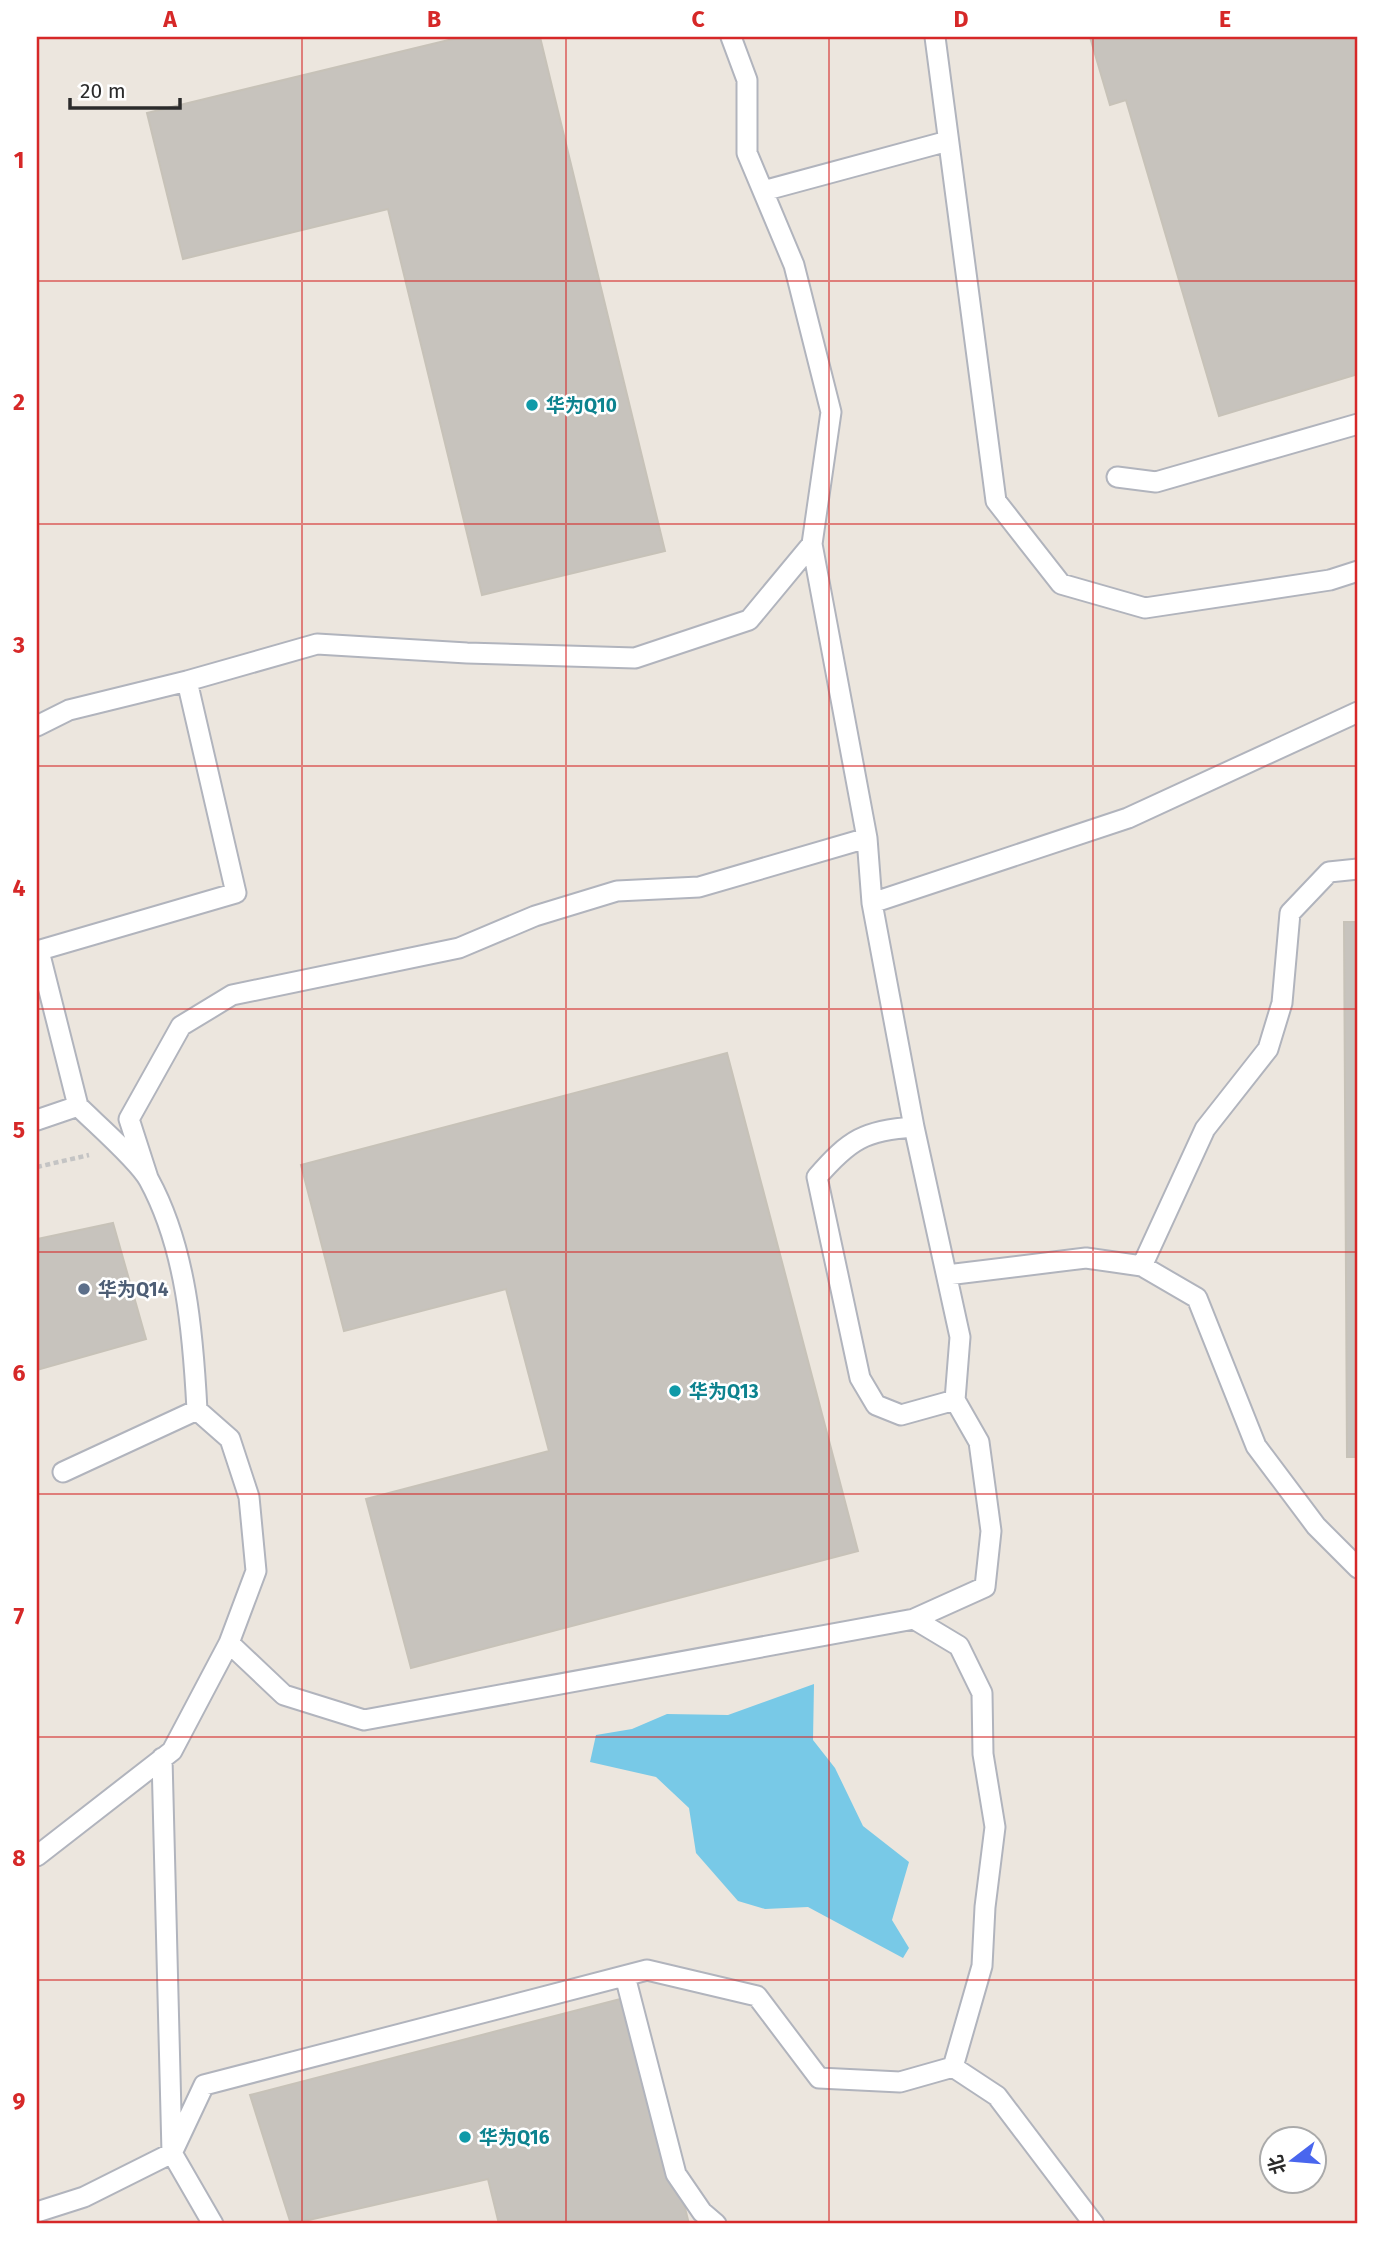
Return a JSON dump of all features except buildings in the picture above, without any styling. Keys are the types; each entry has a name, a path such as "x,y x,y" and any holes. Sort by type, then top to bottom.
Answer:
{"lane":[{"path":"229,1643 284,1695 363,1720 914,1619 985,1587 991,1531 979,1442 955,1400 960,1337 914,1127 872,903 867,838 812,544 831,412 794,265 747,153 747,80 731,37"},
{"path":"936,37 996,502 1061,584 1145,608 1330,580 1358,571"},
{"path":"763,191 948,141"},
{"path":"1117,477 1156,482 1358,424"},
{"path":"37,726 69,710 187,681 317,644 467,653 635,657 749,620 812,544"},
{"path":"148,1178 78,1106 38,951 236,893 187,681"},
{"path":"872,903 1128,818 1358,712"},
{"path":"37,1856 172,1751 229,1643 257,1571 249,1497 230,1439 197,1409 194,1348 180,1259 148,1178 129,1119 181,1026 232,995 459,948 535,916 617,891 699,887 867,838"},
{"path":"1142,1266 1205,1129 1268,1049 1282,1003 1290,913 1329,872 1358,869"},
{"path":"37,1120 78,1106"},
{"path":"914,1127 879,1129 841,1149 817,1177 860,1378 876,1405 901,1415 955,1400"},
{"path":"947,1275 1086,1258 1142,1266 1197,1298 1256,1446 1316,1526 1358,1568"},
{"path":"63,1472 197,1409"},
{"path":"914,1619 959,1646 982,1693 983,1754 995,1828 985,1907 982,1966 953,2067"},
{"path":"162,1759 172,2153 213,2224"},
{"path":"37,2212 83,2197 172,2153 204,2085 647,1970 757,1996 819,2078 900,2082 953,2067 997,2096 1094,2224"},
{"path":"625,1976 676,2174 702,2213 716,2224"}],"water":[{"path":"814,1684 813,1740 835,1768 863,1826 909,1862 892,1920 909,1948 903,1958 808,1907 765,1909 738,1901 696,1853 689,1808 656,1777 590,1762 596,1735 632,1729 667,1714 728,1715"}],"place":[{"name":"华为Q10","path":"532,405"},
{"name":"华为Q14","path":"84,1289"},
{"name":"华为Q13","path":"675,1391"},
{"name":"华为Q16","path":"465,2137"}]}
